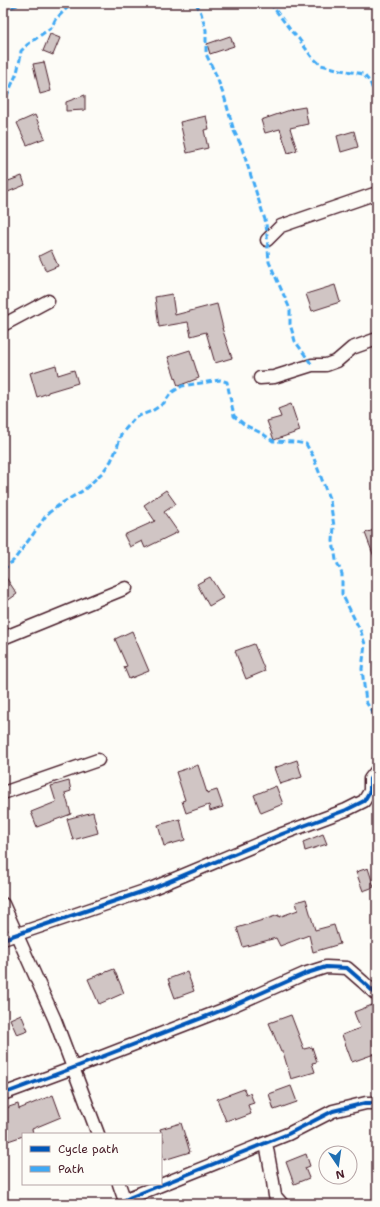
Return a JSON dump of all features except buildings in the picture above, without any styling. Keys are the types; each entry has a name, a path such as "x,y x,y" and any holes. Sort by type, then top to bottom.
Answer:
{"street":[{"path":"267,240 281,226 377,193"},
{"path":"3,325 48,301"},
{"path":"260,378 274,377 312,365 326,365 337,361 352,348 377,339"},
{"path":"3,638 126,588"},
{"path":"3,793 98,760"},
{"path":"3,939 153,888 282,834 346,810 364,801 370,791 370,779 377,770"},
{"path":"3,904 54,1020 98,1133"},
{"path":"3,1094 225,1009 304,974 326,967 347,968 377,996"},
{"path":"120,1185 129,1201 288,1134 333,1111 366,1103 377,1103"},
{"path":"266,1143 275,1196 282,1204"}],"marked path":[{"path":"3,10 17,5 18,3"},
{"path":"3,104 17,73 21,51 52,27 55,20 72,3"},
{"path":"196,3 201,13 206,30 206,54 225,99 234,131 241,145 266,223 269,262 290,309 290,324 295,341 312,365"},
{"path":"270,3 311,56 321,65 363,74 370,82 375,95 377,108"},
{"path":"3,570 14,560 47,514 84,490 102,473 111,461 121,434 136,417 152,411 164,403 171,393 182,386 220,380 227,382 234,416 245,425 273,441 306,444 313,456 330,501 334,526 333,541 336,560 342,574 342,594 361,632 365,644 362,669 366,702 373,713 377,715"}],"cycle path":[{"path":"3,939 153,888 282,834 346,810 364,801 370,791 370,779 377,770"},
{"path":"3,1094 225,1009 304,974 326,967 347,968 377,995"},
{"path":"162,1185 288,1134 333,1111 366,1103 377,1103"},
{"path":"125,1200 161,1185"}]}
